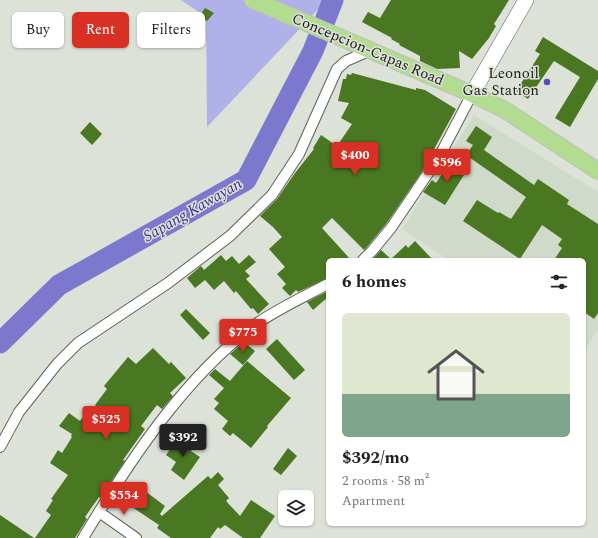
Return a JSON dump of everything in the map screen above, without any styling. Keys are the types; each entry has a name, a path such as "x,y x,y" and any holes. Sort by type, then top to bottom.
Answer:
{"main road":[{"name":"Concepcion-Capas Road","path":"253,0 472,94 505,110 598,171"},
{"path":"472,94 526,0"}],"street":[{"path":"0,447 19,412 57,364 78,343 168,283 230,236 272,195 299,154 337,70 364,47"},
{"path":"365,258 391,228 439,157 472,94"},
{"path":"83,538 133,460 157,427 216,357 260,322 326,285"},
{"path":"99,512 136,538"}],"shaded area":[{"path":"181,0 327,0 207,127 206,17 205,12 199,12"},
{"path":"474,115 598,192 598,330 586,348 586,258 446,258 402,229"}],"building":[{"path":"391,0 509,0 494,24 496,26 489,38 472,59 459,51 460,68 437,69 420,61 420,56 399,45 400,44 391,39 392,38 362,22 368,12 380,18"},
{"path":"205,8 214,13 207,21 205,20 205,12 202,12"},
{"path":"543,37 598,71 598,79 570,127 555,118 580,77 554,61 528,99 516,91 540,54 535,51"},
{"path":"352,73 416,90 416,88 425,90 456,109 421,173 386,224 367,247 364,250 332,218 322,228 349,258 326,258 326,279 298,292 296,290 290,296 282,288 286,284 277,274 285,267 269,249 282,237 260,216 277,199 314,149 313,148 321,135 337,146 352,124 341,118 349,103 338,101 343,79 346,79 347,74 351,75"},
{"path":"90,122 102,134 92,145 80,133"},
{"path":"476,126 492,137 484,150 534,185 538,179 569,200 567,204 598,224 598,313 594,319 586,313 586,258 555,258 562,248 558,245 562,239 542,225 521,258 518,258 463,221 477,200 511,219 526,197 466,155 473,145 466,141"},
{"path":"457,159 469,167 445,205 423,192 432,180 436,183 446,168 450,170"},
{"path":"415,241 431,258 392,258 406,245 408,248"},
{"path":"381,250 390,258 374,258"},
{"path":"221,255 226,261 232,256 239,264 249,255 256,262 245,271 250,276 246,279 269,304 258,314 253,308 251,309 236,291 234,293 224,281 214,290 205,280 195,288 187,278 201,266 204,270"},
{"path":"326,292 326,299 313,310 307,302"},
{"path":"186,309 210,333 203,340 180,315"},
{"path":"277,339 305,370 294,380 266,349"},
{"path":"244,342 255,351 243,365 230,354"},
{"path":"153,348 169,364 171,362 186,378 170,393 173,396 162,409 157,405 141,426 145,429 123,460 125,461 100,498 99,497 85,517 87,519 75,538 35,538 51,515 46,511 53,500 51,499 68,475 50,463 58,450 62,453 72,437 72,434 59,426 69,413 80,421 82,418 86,421 96,406 95,405 107,389 104,386 128,357 136,364"},
{"path":"247,361 291,398 267,426 268,427 251,448 233,433 230,436 222,429 228,421 214,409 219,403 214,399 224,388 209,375 215,369 230,381"},
{"path":"179,437 193,447 191,451 200,457 184,480 171,470 176,462 166,455"},
{"path":"288,448 297,456 281,475 273,469"},
{"path":"218,472 224,479 218,485 229,498 226,501 240,516 251,500 275,516 260,538 243,538 225,525 220,529 218,527 210,538 171,538 157,528 159,525 129,505 141,488 165,506 160,514 162,516 208,476 211,479"},
{"path":"0,515 34,538 0,538"}],"waterway":[{"name":"Sapang Kawayan","path":"0,343 59,285 246,180 313,51 333,0"}],"place":[{"name":"Leonoil Gas Station","path":"547,82"}]}
